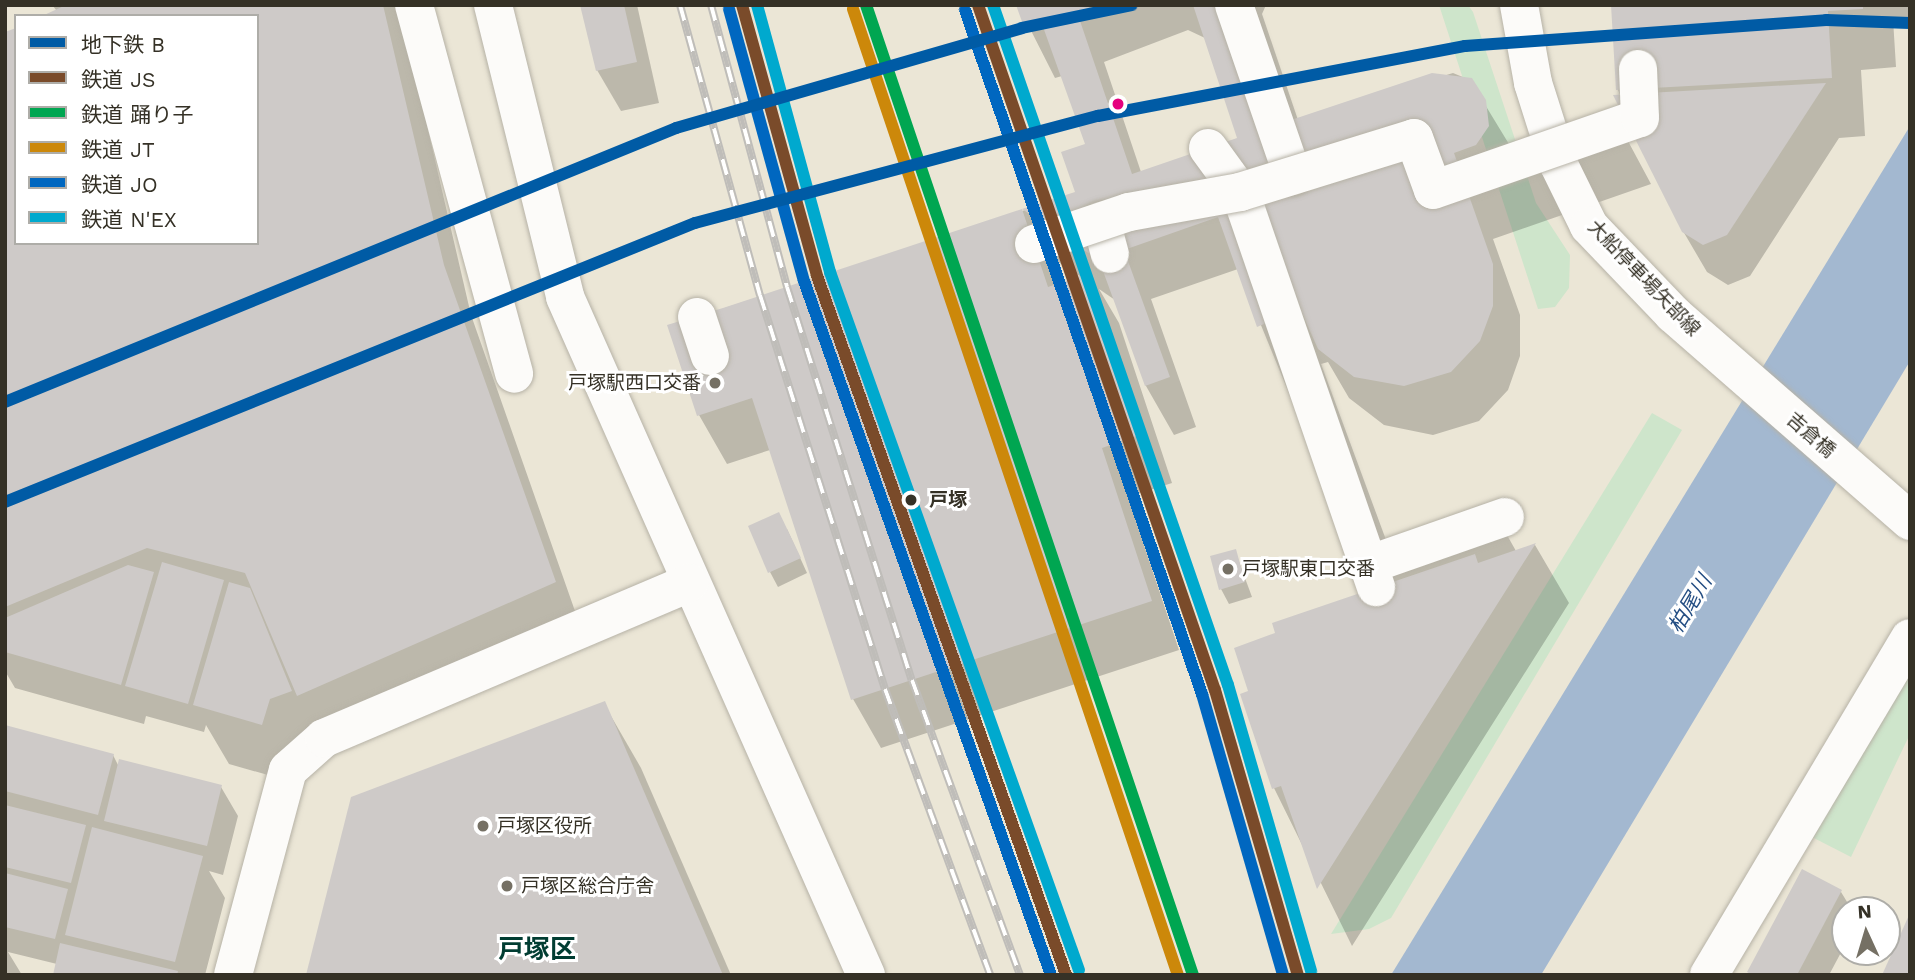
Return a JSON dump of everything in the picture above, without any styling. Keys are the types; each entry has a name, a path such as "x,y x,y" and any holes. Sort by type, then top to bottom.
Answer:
{"street":[{"path":"414,5 514,374"},
{"path":"493,5 565,297 866,975"},
{"path":"1234,5 1293,176"},
{"name":"大船停車場矢部線","path":"1518,5 1533,83 1559,165 1589,226 1713,348"},
{"path":"1034,244 1105,238 1240,192 1414,138 1433,190 1640,118 1638,69"},
{"path":"1208,148 1240,192 1372,576 1505,517"},
{"path":"697,317 710,356"},
{"name":"吉倉橋","path":"1713,348 1910,521"},
{"path":"233,975 288,770 324,737 690,583"},
{"path":"1709,975 1910,638"}],"green space":[{"path":"1439,5 1468,5 1473,12 1536,203 1570,255 1569,288 1555,307 1538,309"},
{"path":"1652,413 1682,430 1391,918 1369,929 1331,934"},
{"path":"1910,668 1910,734 1851,857 1808,835"}],"water":[{"name":"柏尾川","path":"1910,126 1910,361 1541,975 1391,975"}],"building":[{"path":"66,5 383,5 444,265 556,582 297,696 245,573 147,548 5,607 5,32 14,29 14,245 259,245 259,14 46,14"},
{"path":"580,5 624,5 637,62 596,71"},
{"path":"1016,5 1096,5 1077,12 1132,174 1237,138 1193,5 1249,5 1288,121 1432,73 1472,78 1486,100 1489,126 1476,145 1454,153 1493,264 1493,306 1480,341 1451,372 1404,386 1354,377 1318,349 1302,313 1294,315 1363,583 1266,323 1257,327 1218,217 1124,250 1170,377 1145,386 1099,260 1022,209 1075,192 1061,152 1085,144 1042,24 1025,30"},
{"path":"1611,5 1863,5 1863,9 1828,11 1832,78 1616,90"},
{"path":"1826,83 1727,235 1703,245 1682,232 1613,95"},
{"path":"1022,209 1048,287 1091,272 1145,433 1102,448 1152,601 851,700 752,398 697,416 667,325"},
{"path":"779,512 801,558 768,573 748,526"},
{"path":"1536,543 1317,889 1281,786 1272,789 1240,694 1248,691 1234,648 1275,633 1272,623 1475,554 1478,563"},
{"name":"戸塚駅東口交番","path":"1236,549 1245,582 1219,590 1210,556"},
{"path":"162,562 224,580 188,704 125,686"},
{"path":"128,565 154,572 121,685 5,652 5,618"},
{"path":"229,582 250,588 292,691 270,699 262,725 193,705"},
{"name":"戸塚区総合庁舎","path":"605,701 723,975 306,975 351,797"},
{"path":"5,725 114,754 98,815 5,791"},
{"path":"119,759 222,785 207,846 104,821"},
{"path":"5,805 86,825 71,883 5,867"},
{"path":"92,827 203,856 175,962 65,935"},
{"path":"1802,869 1842,890 1839,896 1831,896 1831,911 1797,975 1752,975 1747,972"},
{"path":"5,873 68,889 55,939 5,927"},
{"path":"1910,913 1910,975 1882,975 1886,966 1901,966 1901,933"},
{"path":"60,943 178,971 177,975 53,975"}],"railway":[{"path":"680,5 760,295 885,689 990,975"},
{"path":"711,5 787,287 912,680 1020,975"}],"metro line":[{"name":"B","path":"5,402 676,128 1022,28 1132,5"},
{"name":"B","path":"5,502 695,223 1098,116 1465,46 1826,20 1910,23"}],"rail line":[{"name":"JS","path":"742,5 817,276 1066,975"},
{"name":"N'EX","path":"757,5 830,272 1079,970"},
{"name":"踊り子","path":"866,5 1193,975"},
{"name":"JS","path":"978,5 1215,690 1298,975"},
{"name":"N'EX","path":"993,5 1228,685 1311,971"},
{"name":"JO","path":"729,9 804,281 1051,975"},
{"name":"JT","path":"853,9 1178,975"},
{"name":"JO","path":"965,10 1202,694 1283,975"}],"place":[{"name":"戸塚駅西口交番","path":"715,383"},
{"name":"戸塚","path":"911,500"},
{"name":"戸塚駅東口交番","path":"1228,569"},
{"name":"戸塚区役所","path":"483,826"},
{"name":"戸塚区総合庁舎","path":"507,886"}],"district":[{"name":"戸塚区","path":"537,950"}]}
